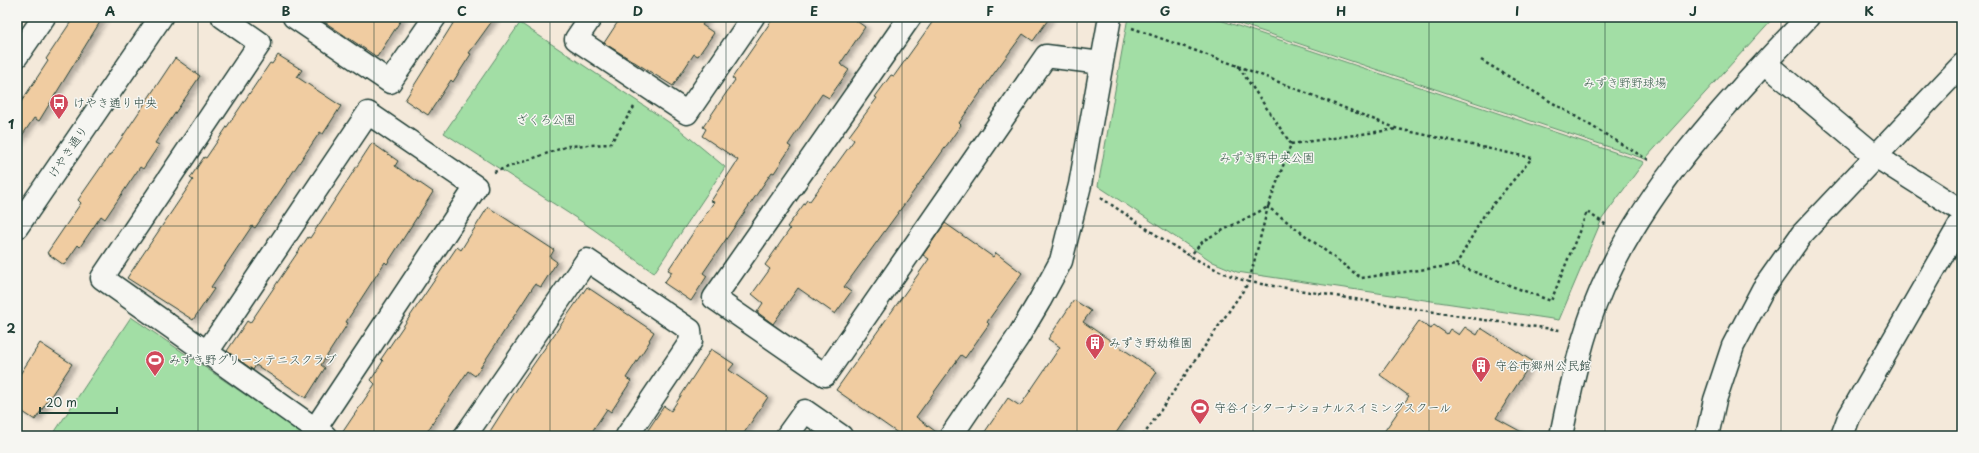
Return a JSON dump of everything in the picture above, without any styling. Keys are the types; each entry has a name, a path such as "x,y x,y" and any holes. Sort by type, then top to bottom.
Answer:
{"street":[{"path":"17,56 44,17"},
{"name":"けやき通り","path":"17,227 161,17"},
{"path":"207,352 368,113 476,187 320,432 102,278 260,43 223,17"},
{"path":"294,17 390,82 435,17"},
{"path":"591,17 576,39 687,113 752,17"},
{"path":"910,17 714,298 825,375 1046,56 1101,63"},
{"path":"1561,436 1585,334 1602,287 1648,202 1697,139 1808,17"},
{"path":"951,436 1018,337 1061,261 1080,185 1109,18"},
{"path":"1766,63 1877,157 1962,211"},
{"path":"1707,436 1715,400 1733,346 1763,289 1802,234 1960,70"},
{"path":"1842,436 1849,417 1962,221"},
{"path":"465,436 587,260 690,330 691,341 627,436"},
{"path":"787,436 804,411 841,436"}],"path":[{"path":"1109,18 1238,66 1398,129 1532,158 1484,215 1456,265"},
{"path":"1481,60 1671,173"},
{"path":"1238,66 1291,144"},
{"path":"476,187 490,173 568,146 610,144 647,86"},
{"path":"1291,144 1398,129"},
{"path":"1143,436 1249,282 1268,207 1291,144"},
{"path":"1080,185 1190,256 1229,276 1249,282 1484,320 1585,334"},
{"path":"1190,256 1204,240 1268,207"},
{"path":"1268,207 1361,278 1456,265 1551,301 1587,212 1628,239"},
{"path":"244,436 248,431"}],"green space":[{"name":"みずき野中央公園","path":"1128,17 1211,17 1644,162 1602,219 1559,320 1237,272 1213,262 1098,186"},
{"name":"みずき野野球場","path":"1219,17 1774,17 1645,159"},
{"name":"ざくろ公園","path":"520,23 679,129 725,167 654,273 593,229 444,133"},
{"name":"みずき野グリーンテニスクラブ","path":"131,317 306,436 52,436"}],"building":[{"path":"74,17 103,17 39,121 34,118 17,143 17,108 48,61 46,59"},
{"path":"317,17 403,17 377,57"},
{"path":"457,17 495,17 469,53 471,54 453,82 451,80 428,115 405,100"},
{"path":"621,17 707,17 702,25 714,33 698,56 694,54 673,86 604,43"},
{"path":"774,17 851,17 865,27 840,64 849,70 829,98 822,94 788,145 791,147 774,173 772,172 703,273 707,276 691,301 664,283 672,272 668,270 714,202 711,201 738,160 702,136 706,129 703,127 735,80 732,78"},
{"path":"936,17 1050,17 1033,41 1023,34 995,72 959,123 961,125 844,287 851,292 835,314 798,288 773,324 757,312 763,303 752,294 770,269 765,265 790,229 787,227 807,200 810,201 854,140 849,136 877,98 875,97 891,75 894,76"},
{"path":"278,55 302,70 297,77 341,106 323,134 320,132 255,228 252,226 211,287 214,289 193,320 127,278 193,180 190,178 204,157 206,158 270,63 272,64"},
{"path":"175,58 200,76 155,143 159,145 143,169 140,167 105,219 101,216 80,247 78,245 64,265 47,253 81,203 78,200 111,154"},
{"path":"372,143 398,161 395,166 433,192 387,264 385,262 346,322 348,323 321,365 325,368 306,398 256,365 253,370 227,351 247,321 250,323 308,237 310,238"},
{"path":"488,207 554,250 550,257 557,262 541,287 535,284 475,376 468,371 424,436 340,436 375,384 371,380 383,361 381,359 457,247 461,250"},
{"path":"945,223 993,257 996,253 1022,273 987,322 989,324 965,358 961,355 916,417 939,434 939,436 902,436 836,390 929,259 923,255"},
{"path":"587,287 654,332 649,340 650,341 626,378 631,381 611,412 607,409 589,436 487,436 522,381"},
{"name":"みずき野幼稚園","path":"1074,300 1091,311 1083,322 1157,372 1114,436 982,436 1008,398 1020,406 1060,347 1048,339"},
{"path":"1419,321 1431,329 1434,325 1447,334 1450,329 1459,335 1465,327 1477,335 1481,328 1532,361 1496,418 1529,436 1381,436 1409,396 1380,375"},
{"path":"40,343 72,364 35,420 17,408 17,379"},
{"path":"711,349 734,364 729,370 768,397 742,436 644,436 664,406 671,411"}],"place":[{"name":"けやき通り中央","path":"59,120"},
{"name":"みずき野幼稚園","path":"1095,360"},
{"name":"みずき野グリーンテニスクラブ","path":"155,377"},
{"name":"守谷市郷州公民館","path":"1481,383"},
{"name":"守谷インターナショナルスイミングスクール","path":"1200,425"}]}
